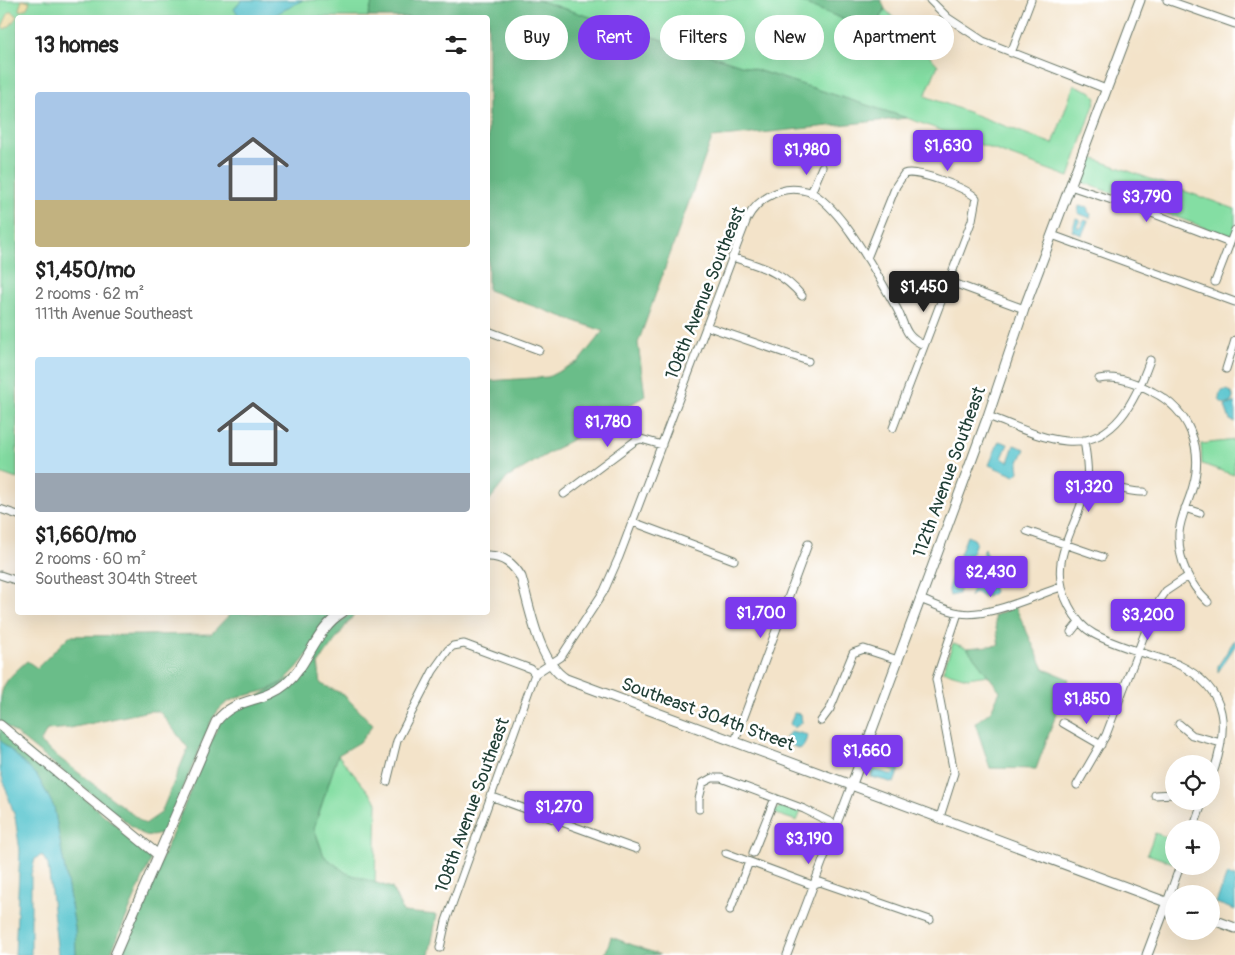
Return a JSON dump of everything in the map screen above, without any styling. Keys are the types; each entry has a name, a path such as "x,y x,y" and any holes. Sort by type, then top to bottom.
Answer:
{"street":[{"path":"930,0 967,33 1010,53 1106,89"},
{"path":"1010,53 1031,0"},
{"name":"112th Avenue Southeast","path":"787,955 898,660 988,416 1024,309 1140,0"},
{"path":"1167,0 1235,24"},
{"path":"822,166 811,193 834,212 867,258 897,310 909,337 924,345"},
{"path":"867,258 896,186 904,174 916,173 967,191 977,201 972,220 893,428"},
{"path":"1070,186 1157,215 1230,243"},
{"name":"108th Avenue Southeast","path":"550,665 561,657 604,591 633,522 732,256 752,210 766,198 787,189 811,193"},
{"path":"1215,282 1235,230"},
{"path":"1052,235 1235,302"},
{"path":"732,256 774,271 786,279 802,296"},
{"path":"948,280 1024,309"},
{"path":"706,326 808,361"},
{"path":"490,332 539,350"},
{"path":"1226,369 1235,340"},
{"path":"988,416 1056,440 1084,440 1102,433 1117,423 1131,406 1150,360"},
{"path":"1099,379 1116,378 1141,385 1173,405 1183,417 1192,434 1197,455 1197,471 1179,533 1180,553 1187,577 1208,602"},
{"path":"564,494 635,441 641,439 662,444"},
{"path":"1084,440 1088,481 1064,544 1060,570 1061,587 1070,609 1079,622 1100,637 1190,670 1208,685 1219,703 1224,724 1218,755"},
{"path":"1088,481 1107,484 1134,492 1144,492"},
{"path":"1185,508 1200,513"},
{"path":"0,509 15,515"},
{"path":"633,522 734,560"},
{"path":"1028,531 1102,557"},
{"path":"735,741 808,544"},
{"path":"387,782 397,741 433,671 453,646 464,644 531,669 535,674 550,665 544,654 521,577 508,561 490,556"},
{"path":"0,575 15,580"},
{"path":"1077,785 1084,770 1101,745 1137,649 1159,600 1170,588 1187,577"},
{"path":"920,600 958,613 984,612 1061,587"},
{"path":"940,817 954,773 936,678 958,613"},
{"path":"115,955 216,722 223,713 237,704 264,696 285,685 330,622 340,615"},
{"path":"1071,632 1079,622"},
{"path":"821,721 830,709 850,656 858,650 864,649 898,660"},
{"name":"Southeast 304th Street","path":"550,665 560,676 571,682 852,784 1165,902"},
{"name":"108th Avenue Southeast","path":"440,948 446,921 535,674"},
{"path":"1063,723 1101,745"},
{"path":"1179,724 1192,735 1221,743"},
{"path":"0,725 158,854"},
{"path":"699,809 702,788 707,780 721,778 776,798 836,825"},
{"path":"1155,795 1165,794"},
{"path":"490,796 636,849"},
{"path":"753,853 776,798"},
{"path":"726,853 812,885 820,882 930,920"},
{"path":"730,910 749,862"},
{"path":"1147,955 1165,915"},
{"path":"1220,922 1235,928"}],"green space":[{"path":"0,0 373,0 369,15 15,15 15,478 0,473"},
{"path":"373,0 537,0 584,15 578,15 578,60 650,60 650,36 660,39 660,60 725,60 907,118 712,138 638,343 645,396 507,478 490,499 490,381 548,377 579,361 603,331 490,291 490,15 369,15"},
{"path":"537,0 795,0 834,15 834,60 933,60 938,65 925,96 1053,144 1074,85 1092,92 1096,99 1069,177 907,118 725,60 745,60 745,15 660,15 660,39 650,36 650,15 584,15"},
{"path":"795,0 881,0 885,9 882,15 834,15"},
{"path":"885,9 891,15 882,15"},
{"path":"1089,157 1235,209 1235,239 1082,182"},
{"path":"1235,440 1234,475 1202,464 1201,444"},
{"path":"1015,606 1044,669 1069,679 1036,769 990,768 975,723 991,711 1000,691 967,648 999,645 994,616"},
{"path":"229,615 335,615 305,658 282,682 272,688 234,699 218,711 211,722 166,829 160,834 153,836 139,832 0,721 2,693 7,681 27,661 37,668 69,636 211,634","holes":["149,711 159,711 188,748 161,813 145,824 40,743 47,730 70,728"]},
{"path":"349,615 354,615 318,664 321,684 343,694 373,725 360,742 338,755 314,828 324,856 346,873 392,888 403,912 437,915 429,955 121,955 220,721 241,706 302,672 329,631"},
{"path":"953,643 967,648 988,675 967,678 943,671"},
{"path":"0,727 150,854 150,862 110,955 76,955 75,928 54,807 38,777 0,740"},
{"path":"338,755 377,802 375,883 346,873 324,856 314,828"},
{"path":"782,805 801,811 797,821 773,813"},
{"path":"1155,833 1165,837 1165,860 1147,854"},
{"path":"611,937 660,955 605,955"}],"sand":[{"path":"22,0 30,2 27,8 21,11 19,9"},
{"path":"9,12 13,12 16,15 11,25 5,29 2,27"}],"water":[{"path":"242,0 303,0 275,15 238,15 234,9"},
{"path":"1079,206 1088,208 1088,212 1091,214 1090,218 1078,213"},
{"path":"1076,218 1080,219 1077,227 1080,228 1084,220 1088,221 1082,235 1072,231"},
{"path":"1226,390 1231,392 1233,397 1231,402 1226,404 1221,402 1219,397 1221,392"},
{"path":"1235,402 1235,422 1230,420 1225,406"},
{"path":"999,441 1008,444 1002,458 1008,462 1014,445 1025,449 1018,464 1019,472 1015,476 989,465"},
{"path":"967,536 976,542 968,565 962,567 966,570 958,594 950,596 948,588 955,567 960,567 957,562"},
{"path":"985,548 994,592 989,596 983,597 975,592 970,597"},
{"path":"1235,639 1235,646 1218,672 1218,666"},
{"path":"794,713 801,714 802,723 794,728 790,724"},
{"path":"791,731 808,735 803,747 799,749 787,743 786,737"},
{"path":"0,740 38,777 54,807 75,928 76,955 58,955 48,865 42,855 35,859 31,874 31,955 15,955 20,851 15,817 0,771"},
{"path":"877,755 901,765 894,783 871,777 873,769 893,775 896,771 876,761"},
{"path":"1227,874 1235,877 1235,910 1220,904 1220,892"}]}
